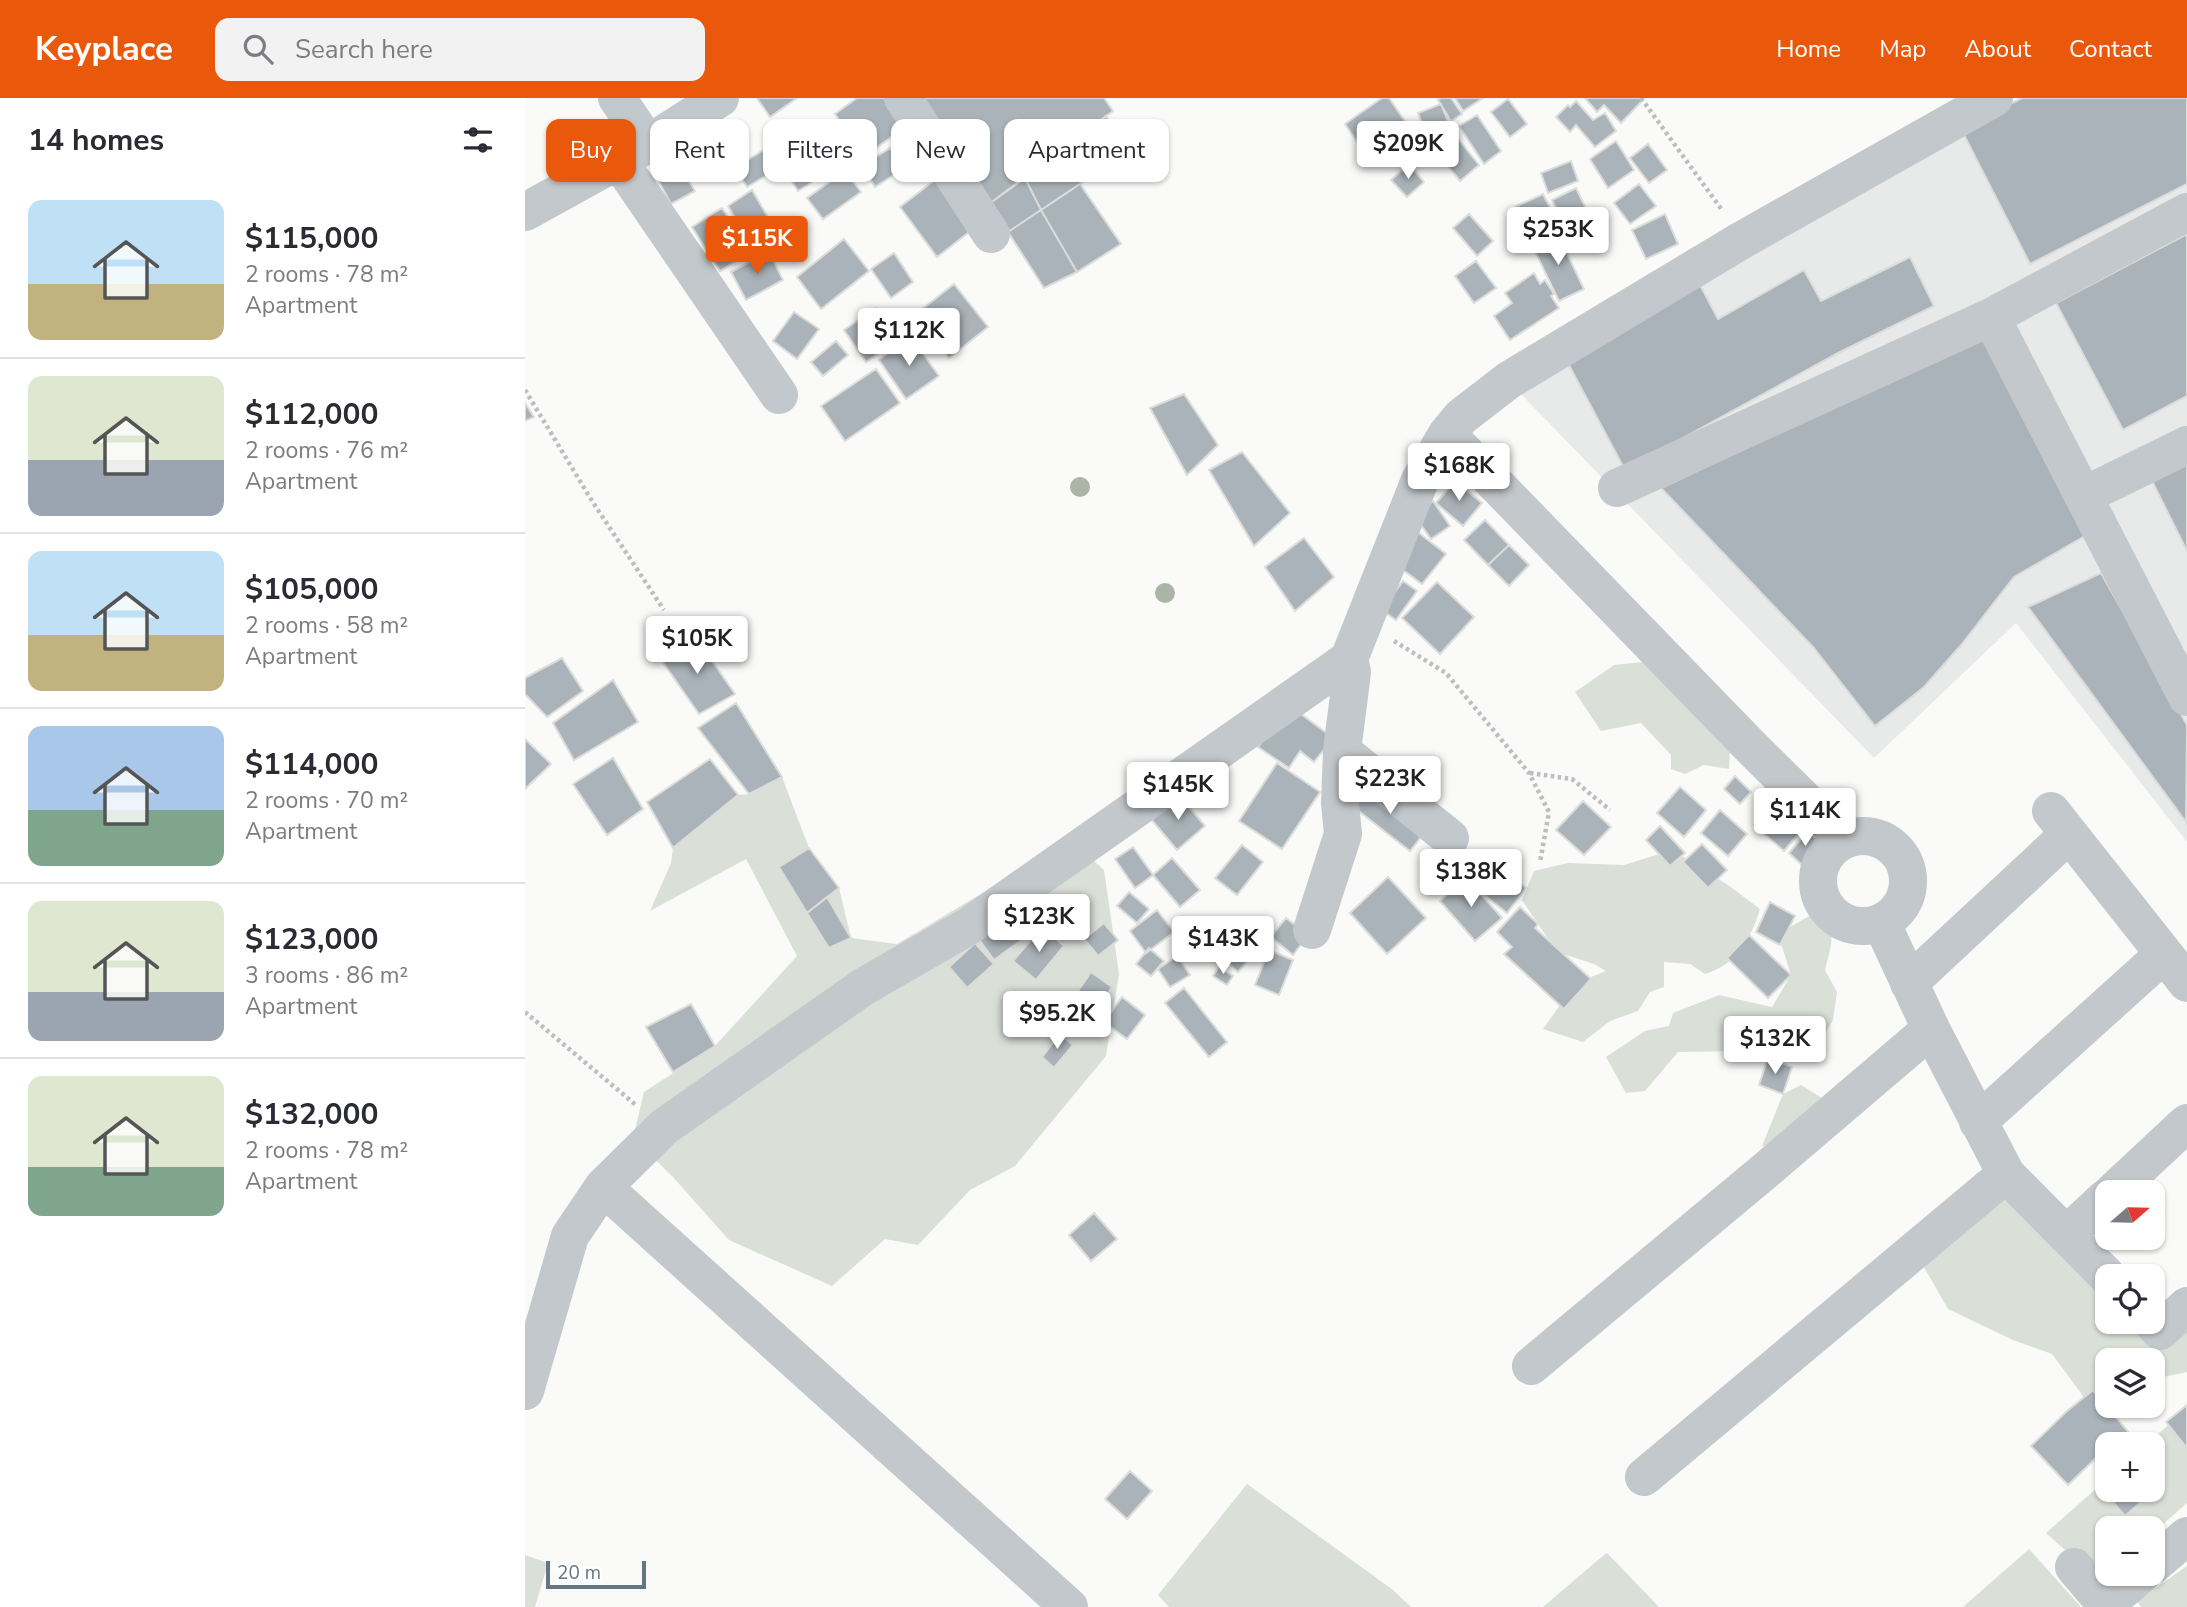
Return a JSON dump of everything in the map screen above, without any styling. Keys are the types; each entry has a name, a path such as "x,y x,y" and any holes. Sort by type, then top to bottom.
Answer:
{"street":[{"path":"617,98 623,119"},
{"path":"636,150 720,98"},
{"path":"903,98 991,234"},
{"path":"526,1385 570,1236 603,1187 664,1128 863,987 969,926 1349,659 1420,480 1447,434 1461,417 1509,380 1742,240 1994,98"},
{"path":"636,157 779,395"},
{"path":"525,212 579,182"},
{"path":"1618,488 1991,317 2187,212"},
{"path":"1991,317 2083,496 2178,659 2187,697"},
{"path":"1447,434 1844,839"},
{"path":"2083,496 2187,444"},
{"path":"1312,930 1343,834 1340,803 1342,751 1352,672 1349,659"},
{"path":"1342,751 1450,838"},
{"path":"1909,983 2060,823 2176,968 1978,1122"},
{"path":"1868,835 1890,844 1905,863 1909,886 1901,909 1882,924 1858,928 1836,919 1821,900 1817,876 1826,854 1844,839 1868,835"},
{"path":"1882,924 1931,1029 2006,1174 2095,1264"},
{"path":"1531,1366 1931,1029"},
{"path":"2126,1180 2187,1123"},
{"path":"1644,1477 2006,1174"},
{"path":"603,1187 1069,1607"},
{"path":"2066,1235 2095,1208"},
{"path":"2165,1326 2187,1306"},
{"path":"2165,1555 2187,1536"},
{"path":"2074,1567 2107,1606 2129,1586"}],"path":[{"path":"1641,98 1742,240"},
{"path":"525,390 592,501 664,610"},
{"path":"1364,622 1446,673 1529,773 1549,812 1540,862"},
{"path":"1529,773 1572,779 1610,810"},
{"path":"525,1012 664,1128"}],"shaded area":[{"path":"2031,98 2187,98 2187,842 2016,623 1874,758 1519,392 1756,247"},
{"path":"1642,662 1731,731 1729,769 1704,765 1685,774 1671,769 1671,755 1641,723 1601,731 1575,692 1614,665"},
{"path":"782,777 809,848 839,888 851,938 897,944 1071,840 1104,870 1119,974 1106,1056 1015,1166 970,1190 918,1245 885,1239 832,1286 729,1240 672,1176 633,1138 644,1092 715,1046 797,956 746,859 650,911 671,863 673,848 738,795 749,794"},
{"path":"1672,850 1728,885 1760,909 1752,931 1741,949 1725,964 1705,974 1690,964 1664,962 1664,987 1650,992 1638,1011 1610,1021 1583,1042 1543,1029 1576,983 1606,971 1594,964 1557,952 1522,900 1534,871 1568,863 1624,865"},
{"path":"1823,908 1831,931 1831,946 1825,970 1837,992 1833,1020 1814,1052 1795,1062 1764,1047 1735,1051 1678,1052 1645,1091 1626,1093 1606,1057 1645,1031 1669,1026 1673,1013 1719,995 1772,1007 1791,975 1778,934"},
{"path":"1801,1085 1849,1115 1819,1149 1762,1146 1783,1094"},
{"path":"2013,1186 2095,1265 2095,1334 2165,1334 2165,1300 2187,1319 2187,1372 2165,1377 2165,1348 2095,1348 2095,1397 2086,1400 2052,1354 2013,1340 1948,1309 1909,1241"},
{"path":"2187,1408 2187,1503 2165,1522 2165,1516 2095,1516 2095,1571 2090,1572 2046,1533 2095,1490 2095,1502 2165,1502 2165,1432 2160,1432"},
{"path":"1247,1484 1393,1590 1411,1607 1169,1607 1158,1595"},
{"path":"2029,1549 2081,1607 1963,1607"},
{"path":"1607,1553 1659,1607 1543,1607 1598,1560"},
{"path":"525,1555 548,1563 535,1607 525,1607"},
{"path":"2187,1566 2187,1607 2141,1607 2137,1601 2158,1586 2165,1586 2165,1581"}],"building":[{"path":"757,98 797,98 770,117"},
{"path":"857,98 884,98 899,119 891,119 891,137 877,147 877,119 839,119 835,114"},
{"path":"918,98 1104,98 1113,111 1102,119 1004,119 1004,182 1018,182 989,204 974,182 990,182 990,119 932,119"},
{"path":"1382,98 1389,98 1406,123 1364,152 1345,124"},
{"path":"1451,98 1462,114 1451,121 1438,100"},
{"path":"1455,98 1483,98 1463,111"},
{"path":"1585,98 1640,98 1642,101 1621,123 1604,105 1597,112"},
{"path":"2022,98 2187,98 2187,184 2030,264 1961,129"},
{"path":"1508,99 1527,124 1510,137 1491,112"},
{"path":"1576,101 1593,120 1605,113 1616,131 1595,147 1576,125 1570,132 1556,117"},
{"path":"1441,104 1451,129 1428,138 1418,113"},
{"path":"1477,115 1501,151 1484,164 1459,126"},
{"path":"1455,135 1479,165 1460,181 1435,150"},
{"path":"1616,141 1634,170 1608,188 1590,159"},
{"path":"1648,144 1667,170 1649,183 1630,158"},
{"path":"763,150 763,177 747,187 744,182 749,182 749,159"},
{"path":"891,150 891,177 875,187 872,182 877,182 877,156"},
{"path":"1571,161 1578,181 1548,193 1541,173"},
{"path":"1409,164 1424,182 1407,197 1391,180"},
{"path":"659,182 690,182 695,191 671,204"},
{"path":"792,182 812,182 798,191"},
{"path":"830,182 853,182 861,192 823,219 807,198"},
{"path":"932,182 944,182 977,226 937,257 900,207"},
{"path":"1019,182 1027,182 1041,210 1008,232 989,204"},
{"path":"1027,182 1083,182 1041,210"},
{"path":"1080,184 1121,244 1077,272 1041,210"},
{"path":"1639,184 1656,206 1630,224 1614,203"},
{"path":"1576,188 1590,217 1566,229 1552,200"},
{"path":"752,190 773,226 749,241 728,206"},
{"path":"1543,194 1561,229 1532,243 1515,207"},
{"path":"722,208 750,252 720,271 692,227"},
{"path":"1041,210 1077,272 1044,288 1008,232"},
{"path":"1469,214 1493,241 1477,256 1453,228"},
{"path":"1665,214 1678,244 1646,259 1632,230"},
{"path":"1557,233 1584,289 1559,301 1532,245"},
{"path":"2187,234 2187,396 2123,430 2056,303"},
{"path":"844,239 869,271 821,309 797,277"},
{"path":"769,252 783,280 746,300 731,272"},
{"path":"894,253 913,282 891,298 871,269"},
{"path":"1910,257 1934,306 1838,353 1625,470 1563,354 1698,281 1718,319 1804,270 1821,301"},
{"path":"1476,261 1496,288 1474,303 1455,276"},
{"path":"1534,273 1540,284 1545,280 1559,308 1510,340 1494,316 1512,303 1505,293"},
{"path":"954,284 988,327 949,358 916,314"},
{"path":"876,308 898,340 866,362 844,330"},
{"path":"794,312 819,329 797,359 773,341"},
{"path":"910,336 939,376 906,399 879,360"},
{"path":"1982,336 2090,533 2014,577 1962,644 1924,687 1875,726 1813,647 1661,488"},
{"path":"836,341 848,355 823,376 811,362"},
{"path":"876,369 900,403 845,441 821,406"},
{"path":"1184,394 1218,445 1187,475 1150,408"},
{"path":"525,403 534,417 525,421"},
{"path":"1242,452 1290,513 1254,546 1209,470"},
{"path":"2187,458 2187,551 2150,477"},
{"path":"1455,481 1482,503 1463,526 1436,503"},
{"path":"1433,501 1450,526 1431,539 1414,515"},
{"path":"1485,520 1509,545 1488,565 1464,540"},
{"path":"1415,530 1446,554 1422,584 1391,561"},
{"path":"1304,538 1334,577 1295,611 1265,567"},
{"path":"1509,545 1529,565 1509,586 1488,565"},
{"path":"2101,573 2187,725 2186,822 2028,607"},
{"path":"1403,581 1417,591 1396,620 1382,610"},
{"path":"1437,582 1474,617 1440,654 1402,618"},
{"path":"696,638 735,694 699,714 660,658"},
{"path":"562,658 583,691 547,717 525,694 525,678"},
{"path":"613,680 638,722 574,760 553,723"},
{"path":"736,703 782,777 749,794 698,728"},
{"path":"1289,705 1333,738 1314,762 1300,751 1289,768 1258,747"},
{"path":"525,739 551,764 525,789"},
{"path":"613,758 643,809 607,835 573,784"},
{"path":"710,759 738,795 673,848 647,802"},
{"path":"1277,763 1320,792 1282,849 1239,821"},
{"path":"1735,776 1751,792 1740,804 1724,789"},
{"path":"1370,782 1428,828 1410,851 1351,805"},
{"path":"1680,787 1706,810 1684,837 1657,813"},
{"path":"1179,795 1205,826 1177,850 1151,819"},
{"path":"1774,800 1805,826 1784,851 1754,825"},
{"path":"1583,801 1611,827 1584,855 1556,830"},
{"path":"1720,810 1747,834 1728,856 1701,833"},
{"path":"1660,826 1685,853 1670,866 1646,840"},
{"path":"1808,831 1821,843 1802,865 1789,853"},
{"path":"1702,844 1727,870 1708,888 1683,862"},
{"path":"1242,845 1263,862 1237,895 1215,878"},
{"path":"1133,847 1153,875 1135,888 1115,859"},
{"path":"809,848 839,888 807,913 779,867"},
{"path":"1172,858 1200,890 1180,907 1153,875"},
{"path":"1498,866 1526,888 1507,913 1479,891"},
{"path":"1388,877 1426,918 1387,954 1350,913"},
{"path":"1466,877 1502,918 1475,941 1440,901"},
{"path":"1129,892 1149,909 1137,923 1117,906"},
{"path":"827,897 851,938 829,948 807,913"},
{"path":"1021,901 1040,927 994,960 975,934"},
{"path":"1770,902 1795,916 1780,945 1756,932"},
{"path":"1520,907 1538,924 1535,928 1591,979 1564,1009 1504,954 1512,947 1497,932"},
{"path":"1157,910 1174,932 1146,953 1130,931"},
{"path":"1286,918 1308,935 1293,955 1271,937"},
{"path":"1104,923 1118,940 1098,956 1084,939"},
{"path":"1042,927 1064,946 1036,980 1013,961"},
{"path":"1749,935 1791,975 1768,998 1727,958"},
{"path":"975,943 994,964 967,988 949,967"},
{"path":"1234,945 1249,959 1238,972 1222,957"},
{"path":"1149,948 1164,961 1151,976 1136,964"},
{"path":"1269,950 1293,960 1279,995 1255,985"},
{"path":"1177,956 1190,975 1170,987 1158,969"},
{"path":"1219,967 1233,976 1227,985 1213,976"},
{"path":"1091,972 1112,987 1096,1012 1074,997"},
{"path":"1184,988 1227,1042 1209,1057 1165,1003"},
{"path":"1122,997 1145,1015 1127,1039 1104,1022"},
{"path":"1043,1000 1061,1010 1052,1029 1033,1020"},
{"path":"691,1004 715,1046 673,1072 646,1027"},
{"path":"1060,1034 1073,1045 1054,1068 1042,1057"},
{"path":"1768,1058 1792,1067 1783,1094 1759,1085"},
{"path":"1094,1213 1117,1239 1091,1261 1069,1235"},
{"path":"2093,1390 2095,1418 2117,1418 2128,1432 2095,1432 2095,1459 2068,1485 2031,1446"},
{"path":"2187,1405 2187,1448 2166,1422"},
{"path":"1130,1471 1152,1491 1127,1519 1105,1499"},
{"path":"2113,1502 2141,1502 2125,1516"}]}
